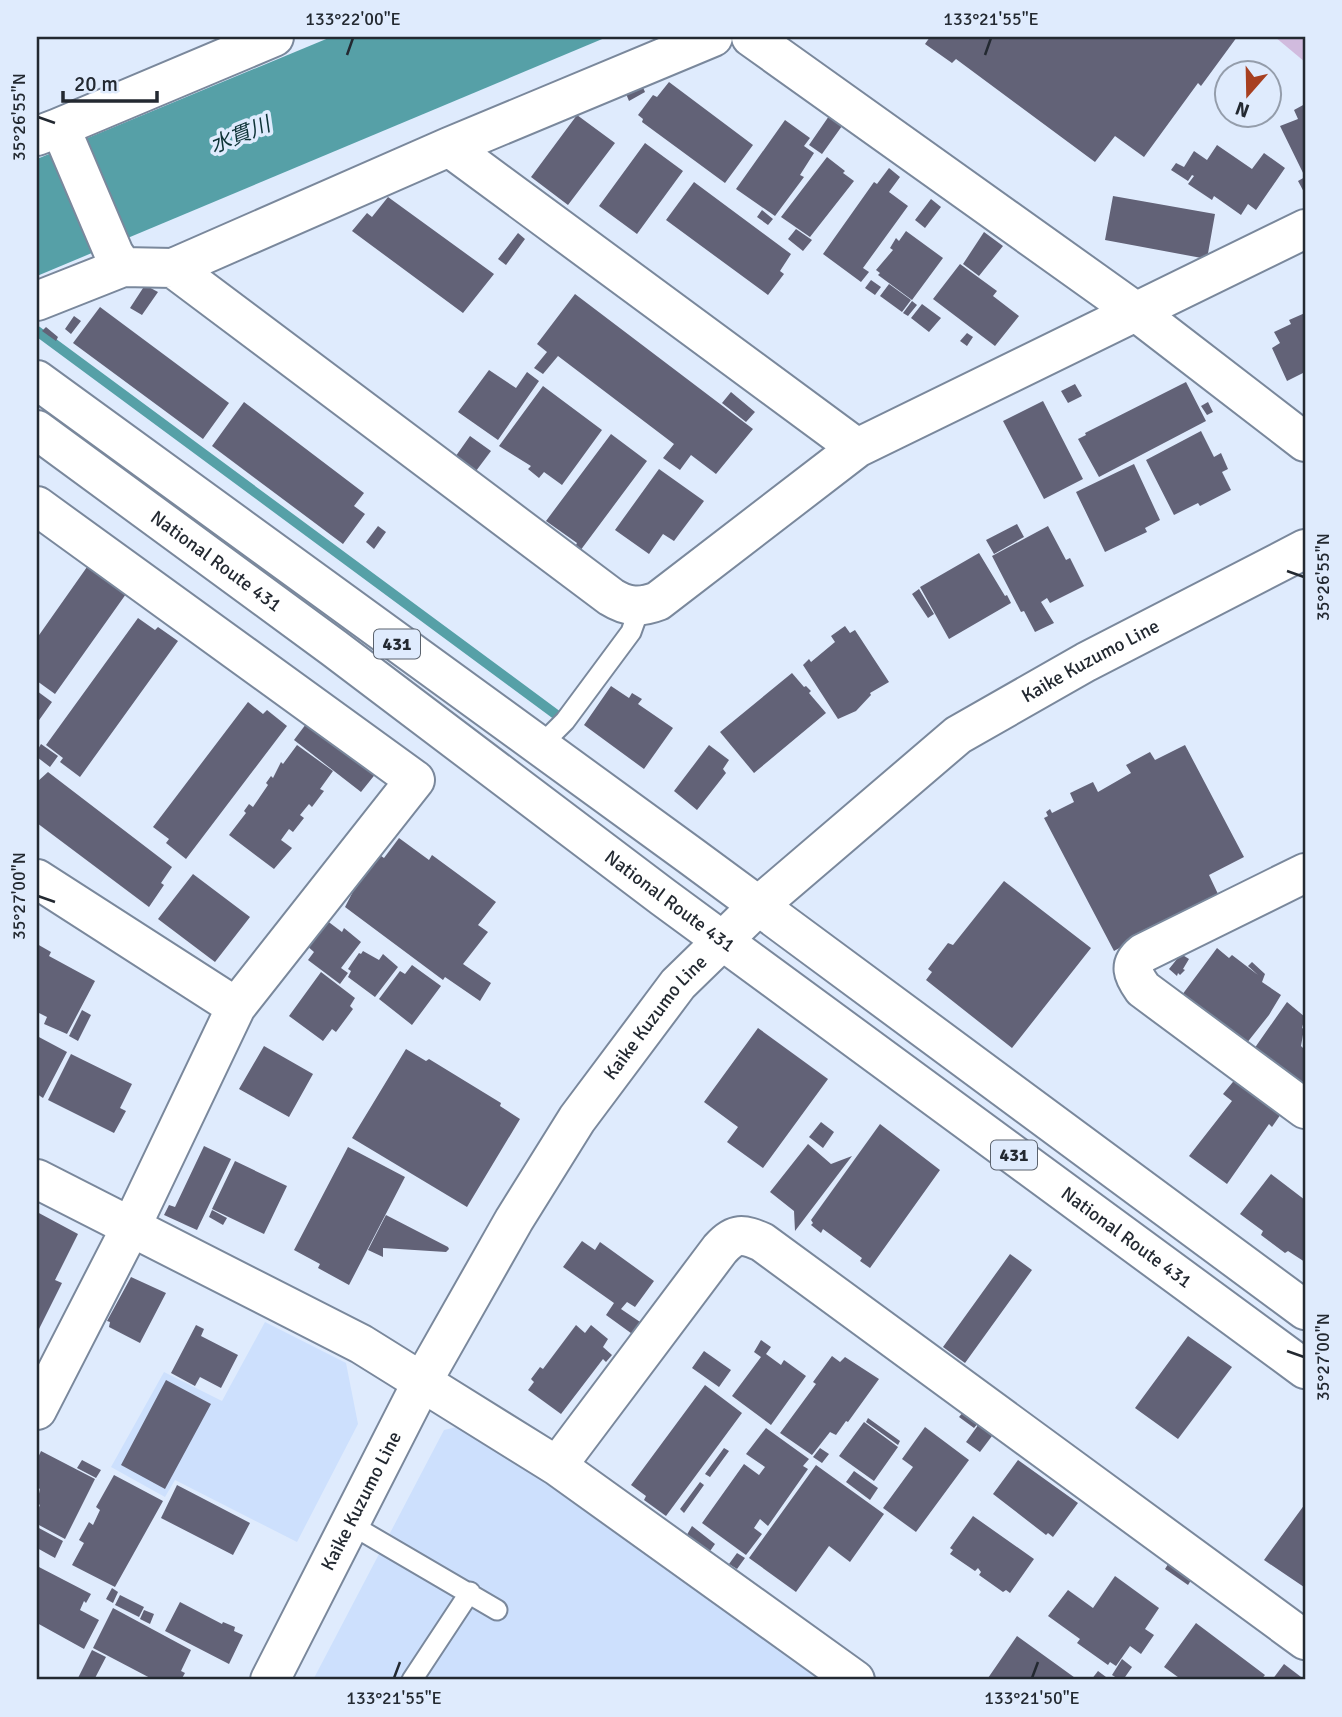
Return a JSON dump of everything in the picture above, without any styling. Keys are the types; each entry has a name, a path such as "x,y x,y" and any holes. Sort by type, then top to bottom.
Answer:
{"main road":[{"path":"119,260 54,135 274,37"},
{"path":"173,268 713,37"},
{"path":"751,37 1135,312 1305,442"},
{"path":"449,148 857,448"},
{"path":"37,301 119,260 173,268 611,597 622,604 640,607 658,601 857,448 1305,229"},
{"name":"National Route 431","path":"37,380 758,906 1305,1310"},
{"name":"National Route 431","path":"37,430 1305,1369"},
{"path":"37,506 415,780 236,1007 131,1227 37,1410"},
{"name":"Kaike Kuzumo Line","path":"270,1680 422,1382 514,1220 577,1119 678,984 758,906 958,735 1086,662 1305,549"},
{"path":"1305,873 1150,949 1135,959 1132,969 1143,989 1305,1109"},
{"path":"37,879 236,1007"},
{"path":"37,1179 360,1344 557,1466 855,1680"},
{"path":"557,1466 720,1249 728,1240 747,1236 762,1242 1305,1640"}],"lane":[{"path":"539,747 565,721 631,632 640,607"},
{"path":"350,1524 497,1610"},
{"path":"412,1680 470,1592"}],"shaded area":[{"path":"1275,37 1305,37 1305,62"},
{"path":"265,1322 346,1363 358,1424 297,1542 175,1480 165,1497 111,1467 164,1372 222,1401"},
{"path":"465,1425 826,1680 313,1680 444,1430"}],"water":[{"name":"水貫川","path":"331,37 607,37 37,276 37,159"}],"building":[{"path":"930,37 1237,37 1220,60 1212,60 1212,71 1201,86 1198,83 1144,157 1115,136 1095,162 956,59 952,63 925,44"},
{"path":"669,82 753,145 725,183 642,122 643,119 638,115 653,95 657,97"},
{"path":"641,83 645,92 629,101 624,89"},
{"path":"1305,104 1305,177 1282,130 1282,125 1298,119 1294,110"},
{"path":"577,115 615,143 568,205 531,177"},
{"path":"829,116 842,126 822,154 809,145"},
{"path":"785,120 810,138 804,146 814,153 800,175 804,177 775,216 736,189"},
{"path":"645,143 683,171 637,234 599,206"},
{"path":"1217,145 1252,169 1264,153 1285,168 1256,210 1248,204 1241,215 1214,196 1212,200 1188,184 1194,176 1188,181 1171,170 1176,163 1184,167 1194,151 1207,160"},
{"path":"827,157 854,181 810,237 781,217"},
{"path":"889,168 900,177 889,192 908,206 863,268 869,272 861,282 823,254 874,182 877,184"},
{"path":"1305,177 1305,194 1298,181"},
{"path":"694,182 791,254 780,271 784,274 768,295 666,220"},
{"path":"1113,196 1215,214 1207,259 1105,240"},
{"path":"388,197 494,274 463,313 352,231 367,213 372,217"},
{"path":"931,199 941,207 925,228 915,220"},
{"path":"762,210 773,219 768,225 757,217"},
{"path":"796,229 812,240 803,251 788,239"},
{"path":"906,231 943,258 912,300 878,275 880,273 876,270 893,250 890,248 896,238 899,241"},
{"path":"984,232 1003,246 979,276 963,264"},
{"path":"518,233 525,239 506,265 498,259"},
{"path":"960,264 997,291 993,296 1019,316 995,346 933,299"},
{"path":"871,280 881,287 875,295 865,288"},
{"path":"889,284 911,300 902,312 880,296"},
{"path":"145,285 158,292 142,315 130,308"},
{"path":"575,294 753,429 716,474 691,455 680,470 663,458 674,444 558,356 543,374 534,368 547,352 537,344"},
{"path":"912,301 917,305 908,316 903,313"},
{"path":"922,304 941,318 929,332 911,318"},
{"path":"100,307 229,403 203,439 73,343"},
{"path":"1305,313 1305,372 1287,381 1272,348 1280,343 1274,332 1291,324 1289,320"},
{"path":"74,316 81,321 71,334 65,329"},
{"path":"46,327 58,337 56,341 42,331"},
{"path":"967,333 973,337 967,346 960,341"},
{"path":"489,370 516,388 527,372 539,381 498,440 458,412"},
{"path":"1186,382 1206,421 1099,477 1078,439"},
{"path":"1075,384 1082,396 1068,403 1061,391"},
{"path":"543,386 602,430 562,485 544,472 539,478 528,469 531,466 499,446"},
{"path":"731,392 755,412 746,422 722,403"},
{"path":"1043,401 1083,479 1044,499 1003,421"},
{"path":"244,402 364,493 354,506 365,514 343,544 212,446"},
{"path":"1208,402 1213,412 1207,415 1201,406"},
{"path":"1201,431 1214,457 1221,453 1228,469 1222,472 1231,490 1200,506 1198,503 1174,515 1146,460"},
{"path":"611,434 647,461 580,551 575,547 577,543 546,521"},
{"path":"470,436 491,451 473,475 453,460"},
{"path":"1134,464 1160,520 1145,528 1147,532 1105,552 1076,492"},
{"path":"659,469 704,501 674,541 663,534 649,554 615,530"},
{"path":"1017,524 1024,537 994,554 986,540"},
{"path":"378,526 386,532 374,549 366,542"},
{"path":"1048,526 1066,560 1070,558 1084,586 1050,603 1047,598 1041,602 1054,623 1035,632 1024,611 1021,612 992,556"},
{"path":"979,553 1011,603 949,639 920,587"},
{"path":"87,567 126,594 55,694 37,681 37,638"},
{"path":"919,589 934,614 928,618 912,594"},
{"path":"138,618 155,630 158,627 178,641 80,777 60,762 63,758 46,745"},
{"path":"845,626 850,633 855,630 889,682 870,693 856,711 838,719 803,665 809,659 811,662 835,642 831,636"},
{"path":"792,673 811,691 809,693 826,713 754,773 720,732"},
{"path":"611,686 629,698 632,693 642,699 638,704 673,728 644,769 584,725"},
{"path":"37,691 52,702 37,723"},
{"path":"248,702 263,714 267,710 287,726 186,859 166,843 169,839 153,827"},
{"path":"309,720 377,772 361,792 294,740"},
{"path":"41,744 58,756 50,767 37,757"},
{"path":"297,745 333,771 320,789 324,791 312,807 309,804 300,815 304,818 293,832 289,829 281,840 292,848 274,869 229,835 246,813 244,811 249,804 253,807 268,785 266,783 271,776 273,778 281,762 283,764"},
{"path":"709,745 729,760 723,769 726,773 697,810 674,791"},
{"path":"1185,745 1244,857 1209,875 1218,894 1114,951 1044,818 1048,816 1046,812 1050,809 1052,813 1074,802 1070,793 1093,782 1098,792 1131,773 1126,765 1150,752 1155,760"},
{"path":"48,772 172,867 149,907 37,823 37,782"},
{"path":"399,838 429,860 432,855 496,902 478,925 488,932 463,964 491,983 480,1001 445,977 443,980 345,907 374,851 384,858"},
{"path":"193,874 250,917 215,962 158,919"},
{"path":"1004,881 1091,948 1012,1048 926,980 932,972 928,969 948,943 953,945"},
{"path":"326,920 342,932 344,928 361,942 341,968 348,973 340,984 308,960 314,952 306,945"},
{"path":"37,944 51,952 49,956 95,981 67,1034 44,1024 47,1017 37,1012"},
{"path":"1217,948 1229,958 1232,955 1258,975 1248,966 1252,962 1265,974 1262,982 1281,995 1246,1044 1182,995"},
{"path":"363,951 379,960 383,954 398,967 375,997 348,977 351,971 348,969"},
{"path":"1181,954 1189,959 1183,969 1185,970 1177,976 1169,969"},
{"path":"412,965 441,986 412,1025 379,999 400,971 405,974"},
{"path":"321,972 355,998 350,1006 353,1009 336,1032 332,1029 323,1041 289,1016"},
{"path":"1287,1002 1305,1017 1301,1046 1305,1050 1305,1087 1254,1049"},
{"path":"82,1010 91,1015 78,1041 69,1036"},
{"path":"758,1028 828,1079 763,1168 727,1142 738,1127 704,1102"},
{"path":"37,1036 67,1052 43,1098 37,1094"},
{"path":"264,1046 313,1074 289,1117 239,1089"},
{"path":"406,1049 426,1061 429,1059 501,1103 500,1106 520,1119 467,1207 352,1138"},
{"path":"71,1054 132,1084 120,1108 126,1111 114,1133 48,1100"},
{"path":"1237,1077 1283,1111 1272,1127 1269,1124 1227,1184 1189,1156 1232,1101 1223,1094"},
{"path":"821,1122 834,1132 823,1148 809,1137"},
{"path":"880,1124 940,1170 870,1268 860,1261 862,1258 823,1229 821,1233 811,1225 811,1220"},
{"path":"808,1144 831,1164 852,1156 795,1231 794,1211 770,1192"},
{"path":"204,1146 231,1159 197,1230 164,1215 169,1205 175,1207"},
{"path":"348,1147 405,1177 349,1285 318,1268 320,1264 294,1250"},
{"path":"235,1161 287,1186 264,1234 212,1209"},
{"path":"1271,1174 1305,1200 1305,1262 1288,1251 1285,1253 1261,1235 1263,1231 1240,1214"},
{"path":"212,1210 227,1218 223,1225 209,1217"},
{"path":"37,1212 78,1234 55,1280 62,1283 37,1333"},
{"path":"386,1215 449,1249 446,1252 383,1248 383,1257 368,1250"},
{"path":"582,1241 595,1250 600,1242 654,1281 635,1307 627,1302 621,1309 643,1324 635,1336 606,1315 614,1303 563,1267"},
{"path":"1010,1254 1032,1270 965,1363 943,1347"},
{"path":"131,1277 166,1293 140,1343 109,1327 110,1322 107,1321"},
{"path":"196,1325 204,1329 201,1336 238,1355 221,1388 200,1377 195,1386 171,1373"},
{"path":"576,1325 585,1333 591,1325 608,1339 603,1347 612,1355 606,1362 603,1359 561,1414 528,1390 534,1382 531,1379 540,1367 543,1369"},
{"path":"1188,1336 1232,1367 1178,1439 1135,1408"},
{"path":"761,1340 771,1347 766,1354 781,1365 784,1360 806,1376 771,1425 732,1396 761,1357 754,1352"},
{"path":"704,1351 731,1370 719,1387 692,1368"},
{"path":"832,1356 840,1362 845,1357 879,1379 848,1422 846,1421 836,1435 830,1432 812,1455 780,1433 816,1384 813,1382"},
{"path":"166,1380 211,1404 165,1489 121,1465"},
{"path":"705,1385 742,1413 666,1516 644,1500 646,1496 631,1485"},
{"path":"965,1410 980,1421 974,1428 959,1417"},
{"path":"868,1418 900,1441 898,1445 866,1422"},
{"path":"981,1421 995,1432 980,1452 966,1442"},
{"path":"864,1422 898,1447 874,1481 839,1456"},
{"path":"925,1427 969,1460 916,1532 883,1508 913,1467 902,1459"},
{"path":"766,1428 809,1459 803,1466 808,1469 768,1526 760,1519 754,1528 762,1534 746,1555 702,1523 744,1464 759,1475 765,1467 746,1454"},
{"path":"724,1448 729,1451 710,1477 705,1474"},
{"path":"820,1448 829,1454 822,1463 813,1457"},
{"path":"41,1451 95,1479 65,1539 37,1524 40,1489 37,1487 37,1460"},
{"path":"82,1460 101,1470 96,1478 77,1468"},
{"path":"1018,1460 1078,1503 1053,1537 1048,1533 1046,1535 993,1494"},
{"path":"816,1465 884,1514 850,1562 829,1546 796,1592 749,1558"},
{"path":"854,1471 878,1488 870,1500 846,1482"},
{"path":"114,1475 163,1501 115,1587 72,1565 84,1543 79,1540 89,1522 93,1525 100,1510 96,1507"},
{"path":"700,1482 704,1485 684,1513 680,1509"},
{"path":"177,1485 250,1523 233,1555 161,1518"},
{"path":"1305,1504 1305,1585 1304,1587 1264,1560"},
{"path":"973,1516 1034,1559 1010,1593 1006,1590 1003,1592 979,1575 981,1572 978,1568 975,1571 950,1554 953,1550 950,1548"},
{"path":"692,1526 715,1544 708,1554 685,1538"},
{"path":"37,1527 63,1541 55,1558 37,1548"},
{"path":"737,1553 745,1558 737,1569 729,1564"},
{"path":"1170,1561 1193,1577 1188,1585 1165,1569"},
{"path":"37,1566 91,1594 80,1610 99,1620 84,1649 37,1623"},
{"path":"1115,1576 1159,1608 1145,1629 1154,1635 1141,1654 1130,1646 1116,1666 1110,1662 1108,1665 1077,1643 1080,1639 1048,1616 1068,1590 1093,1608"},
{"path":"112,1588 118,1592 113,1603 106,1599"},
{"path":"120,1595 144,1607 139,1617 115,1605"},
{"path":"180,1602 222,1624 223,1622 235,1627 234,1631 243,1635 229,1664 165,1631"},
{"path":"113,1608 191,1650 181,1671 185,1673 181,1680 154,1680 93,1648"},
{"path":"144,1610 154,1614 150,1624 140,1619"},
{"path":"1196,1623 1265,1675 1261,1680 1182,1680 1164,1667"},
{"path":"1017,1636 1078,1680 988,1678"},
{"path":"92,1650 106,1657 94,1680 77,1680"},
{"path":"1122,1659 1132,1667 1123,1680 1120,1680 1112,1675"},
{"path":"1284,1664 1305,1680 1272,1680"},
{"path":"1098,1671 1110,1680 1091,1680"}],"waterway":[{"path":"37,331 558,716"}]}
